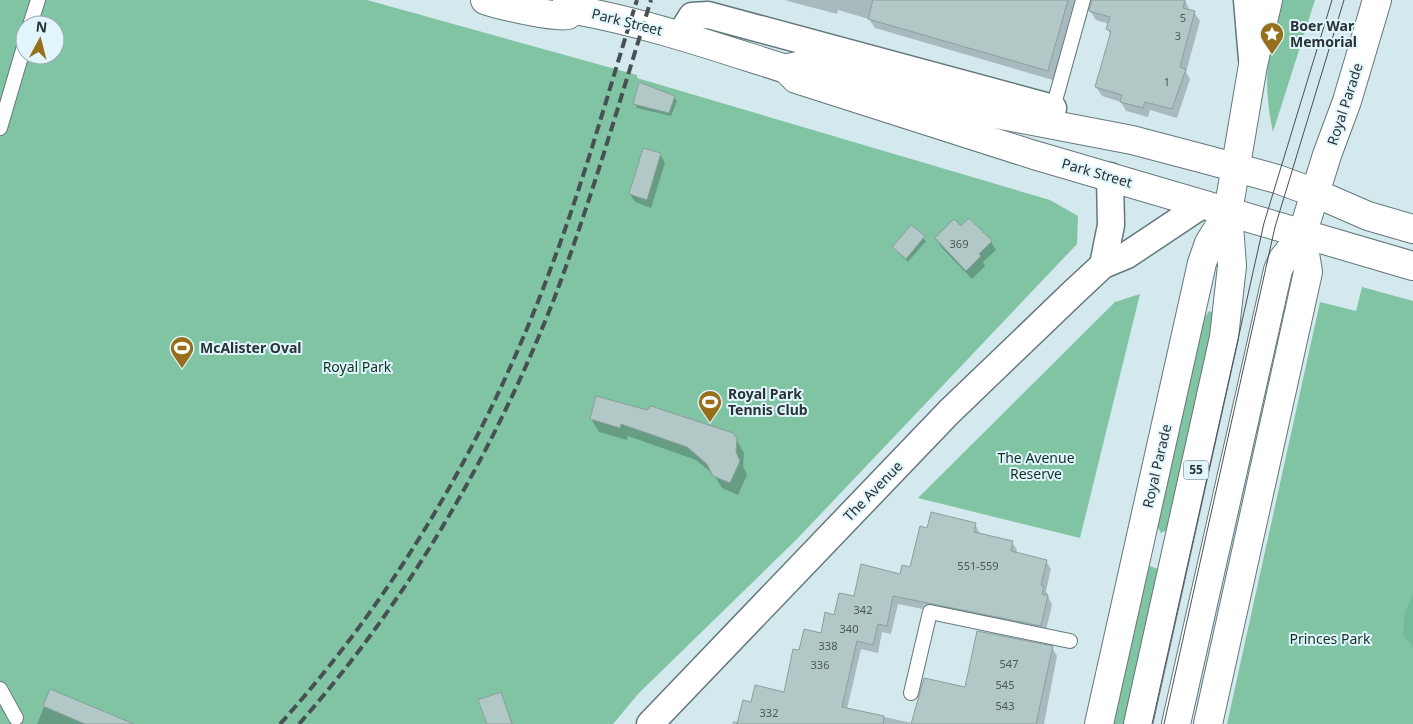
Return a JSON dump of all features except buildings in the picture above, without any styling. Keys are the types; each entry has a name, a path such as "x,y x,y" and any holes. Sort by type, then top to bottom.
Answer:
{"main road":[{"name":"Park Street","path":"485,0 510,8 568,15 571,5 605,8 680,35 786,69 796,80 1202,205 1413,266"},
{"name":"Royal Parade","path":"1138,724 1224,337 1232,266 1228,212 1253,65 1268,0"},
{"name":"Royal Parade","path":"1176,724 1278,270 1283,259 1302,235 1347,101 1377,0"},
{"name":"Park Street","path":"786,69 808,64 970,110 1051,116 1236,168 1315,193 1368,216 1413,229"},
{"name":"Royal Parade","path":"1099,724 1202,263 1209,244 1228,212"},
{"name":"Royal Parade","path":"1208,724 1308,272 1302,235"},
{"path":"1139,546 1176,555"},
{"path":"1212,564 1242,570"}],"street":[{"name":"Royal Parade","path":"1247,0 1253,65"},
{"name":"Park Street","path":"680,35 692,16 708,15 1051,116"},
{"path":"1103,265 1111,225 1110,176"},
{"name":"The Avenue","path":"650,724 948,412 1103,265 1127,255 1202,205"}],"lane":[{"path":"33,15 38,0"},
{"path":"1051,116 1083,0"},
{"path":"0,128 19,65"},
{"path":"911,693 930,612 1070,641"},
{"path":"0,689 16,718"}],"green space":[{"name":"Royal Park","path":"0,0 367,0 637,75 637,78 1050,200 1078,216 1077,244 797,539 639,693 613,724 0,724"},
{"path":"1282,0 1315,0 1273,132 1268,97 1268,65 1273,34"},
{"name":"Princes Park","path":"1362,287 1413,301 1413,724 1227,724 1320,302 1356,311"},
{"name":"The Avenue Reserve","path":"1140,294 1080,538 918,498 1115,302"},
{"path":"1209,311 1216,314 1169,529 1161,533 1157,526 1157,518 1204,319"},
{"path":"1150,566 1158,569 1160,574 1126,724 1113,724 1147,570"},
{"path":"1412,595 1413,647 1403,635 1405,612"}],"tram line":[{"path":"1152,724 1264,223 1332,0"},
{"path":"1164,724 1275,227 1344,0"}],"railway":[{"path":"280,724 324,673 402,565 438,508 500,389 527,328 564,232 637,0"},
{"path":"299,724 339,677 412,576 445,523 504,413 530,356 568,262 651,0"}],"place":[{"name":"Boer War Memorial","path":"1272,55"},
{"name":"McAlister Oval","path":"182,369"},
{"name":"Royal Park Tennis Club","path":"710,423"}]}
